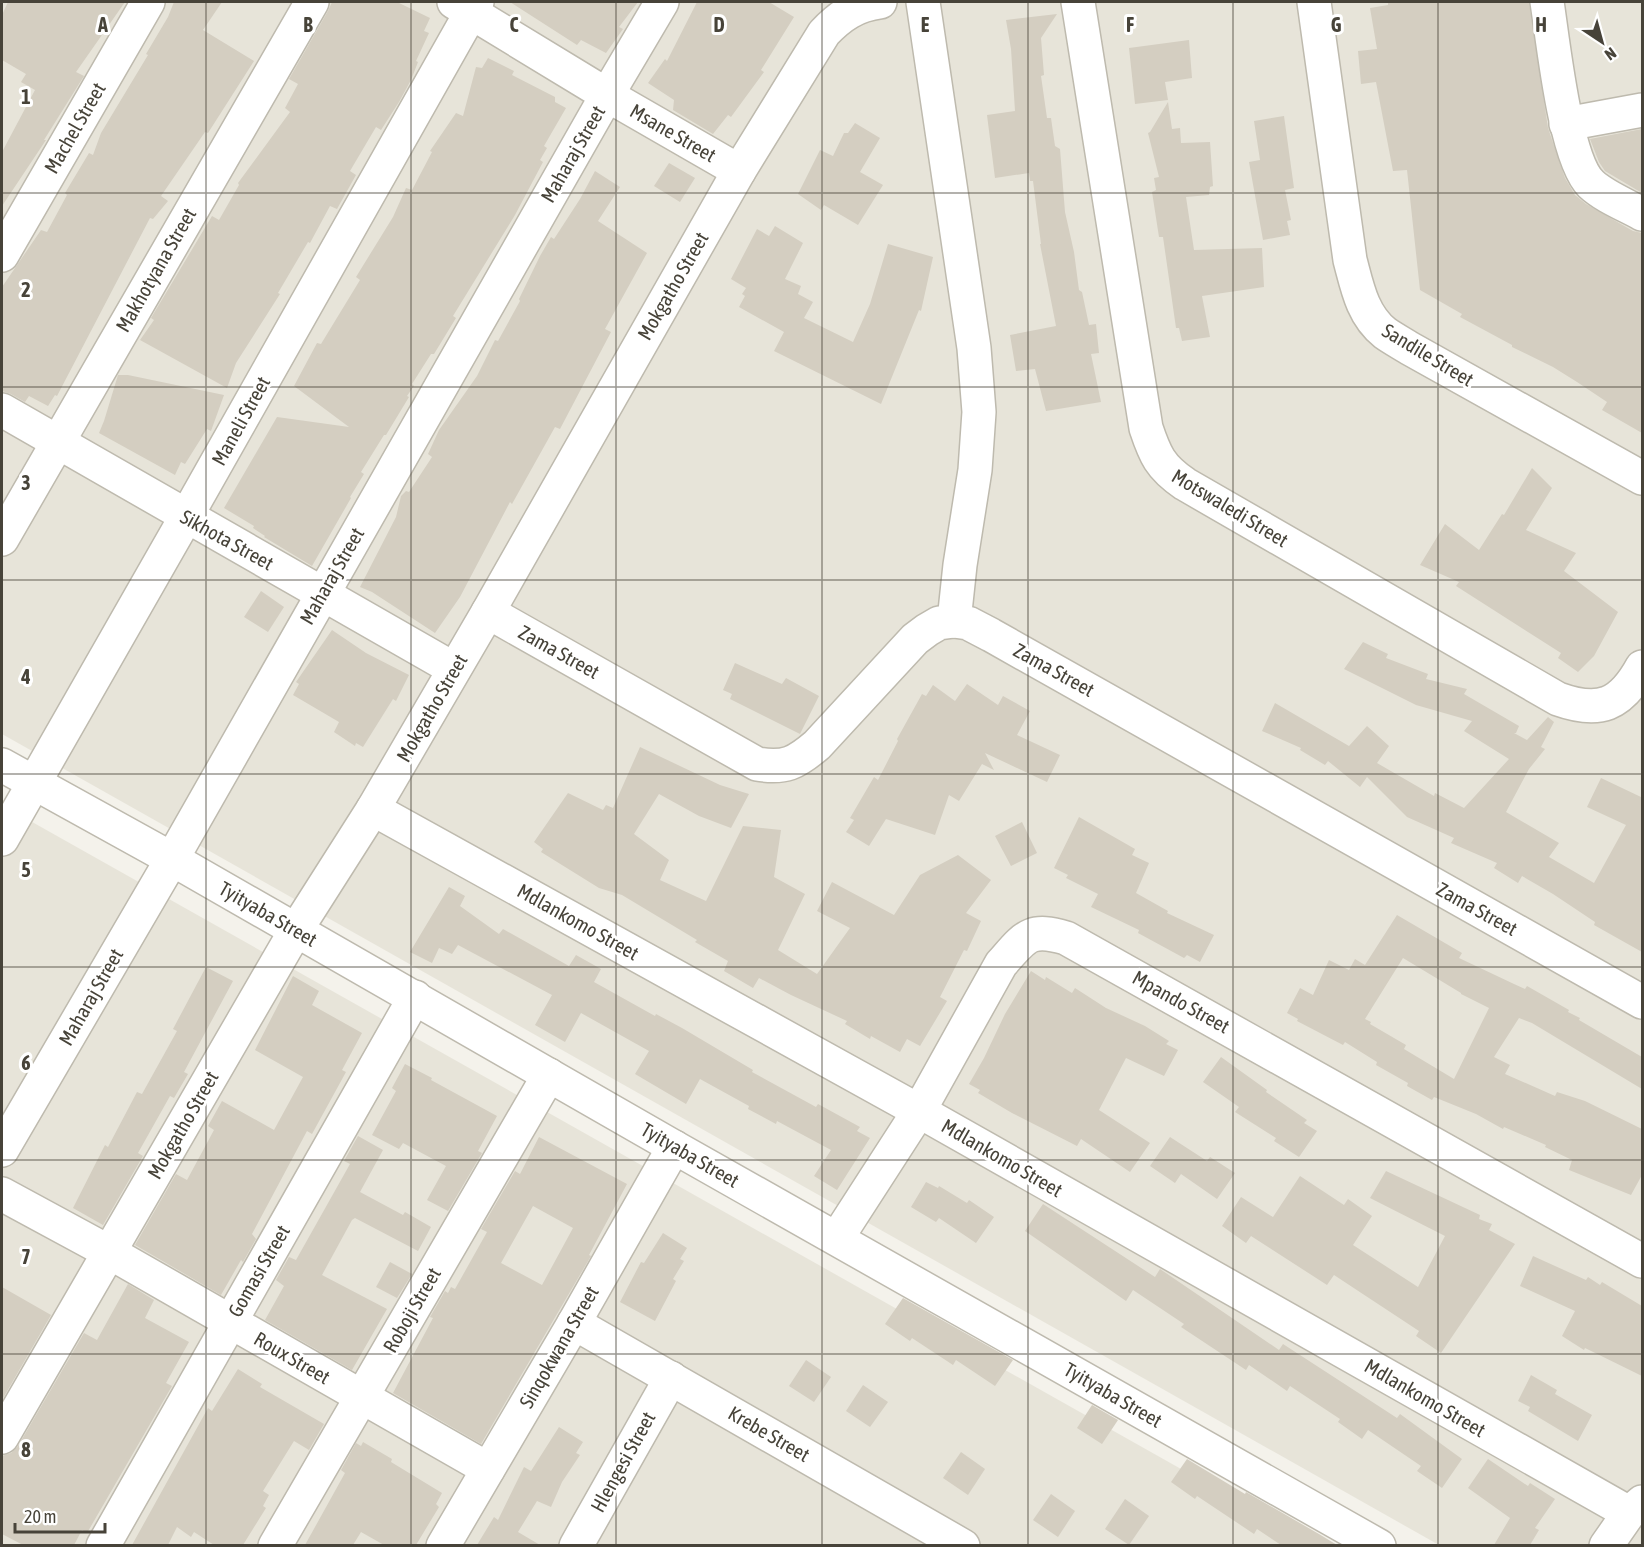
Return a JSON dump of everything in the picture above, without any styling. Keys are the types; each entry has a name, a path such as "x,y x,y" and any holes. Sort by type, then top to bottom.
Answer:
{"street":[{"name":"Machel Street","path":"2,255 148,2"},
{"name":"Makhotyana Street","path":"2,538 312,2"},
{"name":"Maharaj Street","path":"2,1150 172,859 662,2"},
{"name":"Mokgatho Street","path":"2,1437 296,930 373,809 488,612 739,171 824,33 838,18 855,8 879,2"},
{"path":"923,2 974,348 979,412 975,470 954,621"},
{"name":"Motswaledi Street","path":"1078,2 1146,428 1154,455 1162,466 1185,484 1558,699 1577,706 1608,703 1622,696 1642,667"},
{"name":"Sandile Street","path":"1314,2 1350,260 1359,293 1370,318 1384,332 1409,348 1642,478"},
{"path":"1547,2 1566,124 1581,169 1590,183 1642,214"},
{"name":"Msane Street","path":"468,5 607,95 739,171"},
{"name":"Maneli Street","path":"2,839 186,517 468,5"},
{"path":"1566,124 1642,110"},
{"name":"Sikhota Street","path":"2,410 454,669"},
{"name":"Zama Street","path":"488,612 757,764 773,767 787,765 801,759 817,745 915,639 939,623 954,621 968,623 992,634 1642,1002"},
{"name":"Tyityaba Street","path":"2,765 416,997 1368,1543"},
{"name":"Mdlankomo Street","path":"373,809 1636,1508"},
{"name":"Mpando Street","path":"837,1238 918,1111 1001,964 1024,940 1045,932 1066,938 1642,1261"},
{"name":"Gomasi Street","path":"103,1545 416,997"},
{"name":"Roboji Street","path":"274,1545 549,1075"},
{"name":"Sinqokwana Street","path":"443,1545 574,1323 674,1147"},
{"name":"Roux Street","path":"2,1194 109,1252 488,1469"},
{"name":"Krebe Street","path":"574,1323 963,1545"},
{"name":"Hlengesi Street","path":"576,1545 670,1378"},
{"path":"1606,1545 1636,1508"}],"shaded area":[{"path":"2,2 1642,2 1642,1545 1439,1545 2,734"},
{"path":"2,805 1316,1545 2,1545"}],"building":[{"path":"8,2 125,2 76,72 84,76 44,140 46,140 2,206 2,152 35,90 21,82 26,74 2,60 2,15"},
{"path":"174,2 222,2 203,30 254,61 208,133 205,132 161,196 168,201 153,219 150,218 57,396 55,395 48,406 29,396 25,402 2,391 2,287 41,230 47,232 67,195 65,193 89,153 93,155 101,133 148,55 146,54 168,17"},
{"path":"332,2 397,2 430,18 424,31 429,33 416,61 418,62 411,80 399,102 381,130 376,127 350,171 356,175 337,209 330,206 310,243 308,242 278,293 280,294 236,363 227,388 140,340 154,320 151,318 212,216 219,220 239,185 238,183 290,112 285,108 298,84 289,79"},
{"path":"510,2 638,2 619,27 623,29 606,53 581,40 577,45"},
{"path":"697,2 769,2 794,17 761,70 764,72 731,117 728,115 713,134 673,110 674,100 648,83 665,59 667,61"},
{"path":"1388,2 1529,2 1548,128 1565,178 1575,195 1586,204 1633,231 1642,233 1642,433 1602,410 1607,402 1577,382 1460,317 1462,314 1420,290 1407,170 1393,171 1376,82 1361,84 1358,51 1377,49 1370,8 1388,5"},
{"path":"1057,14 1041,38 1044,75 1041,76 1047,118 1051,118 1055,146 1060,149 1065,212 1079,290 1082,292 1089,325 1096,324 1099,353 1091,354 1101,402 1046,411 1035,369 1016,371 1010,335 1056,326 1040,244 1033,181 1030,181 1029,173 995,178 987,115 1015,111 1011,49 1006,20"},
{"path":"1189,40 1192,78 1165,82 1168,100 1135,104 1129,48"},
{"path":"488,58 514,71 512,75 555,97 555,102 566,108 544,146 547,148 540,160 543,162 515,215 453,316 456,318 412,384 414,386 407,396 409,397 361,472 364,474 312,566 264,537 253,528 254,526 224,508 277,417 349,427 294,386 317,343 321,344 360,280 356,277 393,217 406,188 412,190 432,152 430,151 456,113 463,116 476,67 482,68"},
{"path":"1168,102 1172,129 1180,128 1181,143 1210,142 1213,186 1210,187 1209,195 1186,197 1194,250 1262,248 1264,287 1202,296 1210,337 1182,341 1179,328 1176,328 1163,237 1159,237 1152,192 1156,190 1154,178 1159,177 1148,133"},
{"path":"1284,116 1294,188 1285,190 1291,220 1287,221 1290,235 1263,240 1249,162 1260,160 1254,121"},
{"path":"855,123 880,138 860,172 883,185 858,225 824,205 821,210 798,194 820,150 833,156 844,133 848,133"},
{"path":"1642,129 1642,193 1605,171 1590,139"},
{"path":"669,163 695,178 680,202 654,186"},
{"path":"595,171 620,187 598,221 647,253 605,329 611,332 560,429 555,427 512,504 510,502 460,597 435,633 372,592 360,587 396,517 401,496 406,491 409,492 432,457 428,454 439,430 477,376 495,340 498,341 520,301 540,256 551,237 554,239 580,199"},
{"path":"775,226 803,243 785,279 801,286 798,294 813,302 804,318 853,342 870,304 888,244 933,257 921,311 919,310 881,404 774,351 784,332 739,307 745,296 742,294 746,288 731,279 757,229 769,236"},
{"path":"118,375 128,375 224,395 211,431 207,429 185,464 181,462 175,475 99,433"},
{"path":"1532,468 1552,488 1526,530 1576,553 1564,571 1618,612 1594,656 1578,672 1558,658 1561,653 1456,586 1459,582 1420,565 1445,524 1479,550 1502,514 1504,515"},
{"path":"261,591 284,607 268,632 244,617"},
{"path":"332,630 366,653 409,675 396,701 393,699 363,747 356,743 355,746 334,732 339,722 293,695 299,684 296,682"},
{"path":"1363,642 1388,654 1386,658 1428,674 1426,679 1467,689 1464,694 1519,726 1514,733 1527,740 1548,717 1554,722 1541,747 1545,749 1529,769 1506,812 1559,843 1549,857 1594,883 1626,825 1587,807 1601,778 1641,797 1642,794 1642,952 1594,925 1595,922 1522,876 1518,883 1494,868 1497,863 1451,843 1454,838 1407,817 1367,777 1360,787 1328,761 1325,765 1300,750 1301,748 1262,731 1275,703 1349,746 1367,726 1389,746 1377,763 1434,796 1435,793 1464,808 1509,759 1464,731 1472,721 1416,705 1344,669"},
{"path":"735,663 782,684 786,678 819,696 800,734 730,699 732,694 723,690"},
{"path":"967,684 998,705 1003,696 1030,711 1017,735 1060,755 1047,782 985,753 994,770 982,764 959,801 949,795 935,835 886,819 869,846 846,832 854,820 850,818 874,777 878,780 922,694 926,696 933,685 955,701"},
{"path":"640,747 720,785 749,794 731,828 699,816 659,794 634,834 669,860 660,880 706,901 743,826 781,830 774,877 805,894 778,950 817,974 850,928 817,911 832,882 894,915 920,875 958,855 991,880 966,913 981,921 967,951 964,950 940,997 947,1001 920,1046 907,1039 900,1052 871,1036 870,1039 845,1024 847,1021 759,978 753,988 724,971 728,961 695,942 697,940 622,895 599,888 541,852 543,849 534,842 568,793 603,810 606,805 613,808"},
{"path":"1079,817 1135,849 1132,855 1149,863 1136,893 1168,911 1167,913 1214,935 1200,962 1187,955 1184,958 1138,933 1139,930 1091,907 1098,894 1066,878 1068,875 1054,868"},
{"path":"1022,822 1037,853 1011,866 995,836"},
{"path":"449,887 465,896 460,906 499,934 503,929 569,966 576,955 601,969 594,982 655,1016 656,1014 682,1028 753,1070 752,1072 816,1107 818,1104 860,1127 857,1131 870,1138 837,1190 814,1176 831,1150 777,1121 776,1124 748,1109 749,1106 700,1079 686,1104 635,1074 649,1051 581,1013 565,1042 535,1025 552,995 458,945 452,954 439,948 432,963 410,952"},
{"path":"1397,915 1462,953 1459,958 1525,989 1527,986 1642,1057 1642,1089 1532,1023 1519,1018 1494,1057 1510,1065 1505,1074 1555,1096 1557,1092 1585,1101 1642,1129 1642,1175 1631,1195 1569,1170 1572,1160 1545,1147 1546,1145 1504,1127 1503,1129 1476,1114 1434,1097 1432,1100 1407,1086 1408,1083 1376,1065 1377,1062 1345,1042 1343,1045 1297,1021 1298,1019 1287,1013 1300,988 1313,995 1329,960 1349,970 1355,959 1365,965","holes":["1403,958 1489,1008 1454,1079 1404,1049 1406,1045 1365,1019"]},
{"path":"206,967 233,981 184,1072 188,1074 174,1098 170,1096 138,1153 143,1156 103,1225 73,1208 105,1145 108,1147 137,1092 142,1094 177,1031 173,1029"},
{"path":"1031,971 1045,980 1046,977 1072,993 1075,988 1106,1008 1145,1026 1169,1041 1166,1044 1178,1050 1164,1076 1126,1058 1099,1110 1150,1143 1130,1172 1081,1139 1077,1146 1012,1113 978,1093 980,1090 969,1084 1005,1014"},
{"path":"293,976 319,991 312,1005 362,1033 342,1070 346,1072 312,1134 307,1131 252,1234 256,1239 221,1295 135,1245 176,1174 187,1180 214,1130 208,1126 222,1101 274,1130 303,1077 255,1050"},
{"path":"1221,1057 1307,1120 1304,1123 1317,1131 1299,1157 1274,1141 1276,1138 1235,1112 1239,1107 1203,1082"},
{"path":"405,1064 497,1116 478,1151 482,1153 448,1211 427,1200 446,1166 403,1143 399,1149 372,1135 396,1091 392,1088"},
{"path":"358,1136 383,1150 360,1192 403,1215 405,1212 431,1227 418,1251 355,1218 352,1220 322,1275 387,1309 352,1370 265,1320 284,1286 276,1280 289,1257 296,1260 350,1164 344,1161"},
{"path":"539,1137 627,1184 589,1255 591,1256 481,1444 393,1393 445,1291 448,1293 451,1287 455,1289 487,1232 481,1229 515,1171 520,1174","holes":["533,1206 573,1228 542,1285 501,1263"]},
{"path":"1170,1137 1207,1161 1210,1157 1235,1173 1217,1199 1181,1174 1175,1183 1150,1166"},
{"path":"1386,1171 1480,1215 1479,1219 1492,1224 1489,1230 1515,1244 1441,1353 1416,1336 1419,1331 1334,1275 1327,1285 1251,1236 1246,1243 1222,1226 1241,1197 1273,1217 1300,1176 1344,1205 1348,1199 1372,1216 1353,1245 1418,1287 1445,1236 1370,1198"},
{"path":"926,1182 938,1188 939,1186 967,1203 969,1200 994,1217 976,1243 939,1218 936,1222 911,1207"},
{"path":"1043,1204 1155,1277 1160,1269 1279,1350 1283,1344 1397,1418 1400,1414 1462,1459 1442,1488 1417,1471 1421,1466 1368,1430 1362,1439 1338,1422 1340,1419 1290,1386 1287,1391 1249,1365 1246,1370 1181,1327 1184,1324 1133,1290 1126,1301 1025,1231"},
{"path":"663,1233 687,1248 680,1259 684,1261 673,1279 676,1281 655,1321 620,1302 641,1262 644,1263"},
{"path":"1533,1256 1586,1280 1588,1277 1600,1285 1602,1282 1642,1306 1642,1376 1585,1348 1584,1350 1562,1336 1575,1311 1520,1286"},
{"path":"390,1262 412,1274 397,1298 376,1287"},
{"path":"128,1284 154,1300 145,1318 189,1342 166,1383 172,1386 87,1533 82,1530 74,1545 23,1545 2,1534 2,1456 11,1453 18,1446 84,1333 97,1340"},
{"path":"2,1287 51,1315 2,1400"},
{"path":"903,1298 1013,1360 995,1386 956,1360 953,1365 912,1338 910,1341 885,1324"},
{"path":"806,1360 831,1377 814,1402 789,1386"},
{"path":"238,1369 262,1384 260,1387 324,1424 309,1450 294,1441 263,1491 269,1495 263,1506 266,1508 243,1545 214,1545 194,1532 191,1537 177,1527 168,1545 132,1545 208,1408 212,1411"},
{"path":"1531,1375 1557,1390 1555,1394 1592,1415 1578,1441 1528,1411 1530,1407 1518,1401"},
{"path":"863,1385 888,1402 870,1427 846,1411"},
{"path":"1092,1405 1118,1420 1102,1444 1077,1428"},
{"path":"559,1427 583,1442 576,1453 580,1455 562,1482 551,1507 537,1501 518,1532 540,1545 477,1545 494,1517 498,1520 524,1467 531,1471"},
{"path":"363,1442 442,1493 436,1504 439,1507 416,1545 384,1545 361,1532 353,1545 305,1545 345,1473 341,1470 356,1443 361,1446"},
{"path":"961,1452 985,1469 968,1495 943,1478"},
{"path":"1187,1459 1337,1545 1281,1545 1257,1529 1254,1534 1197,1496 1195,1499 1171,1482"},
{"path":"1488,1459 1528,1486 1530,1483 1555,1499 1535,1528 1539,1530 1530,1545 1494,1545 1510,1518 1468,1488"},
{"path":"1051,1494 1075,1511 1058,1537 1033,1520"},
{"path":"1125,1499 1149,1516 1129,1545 1105,1529"}]}
